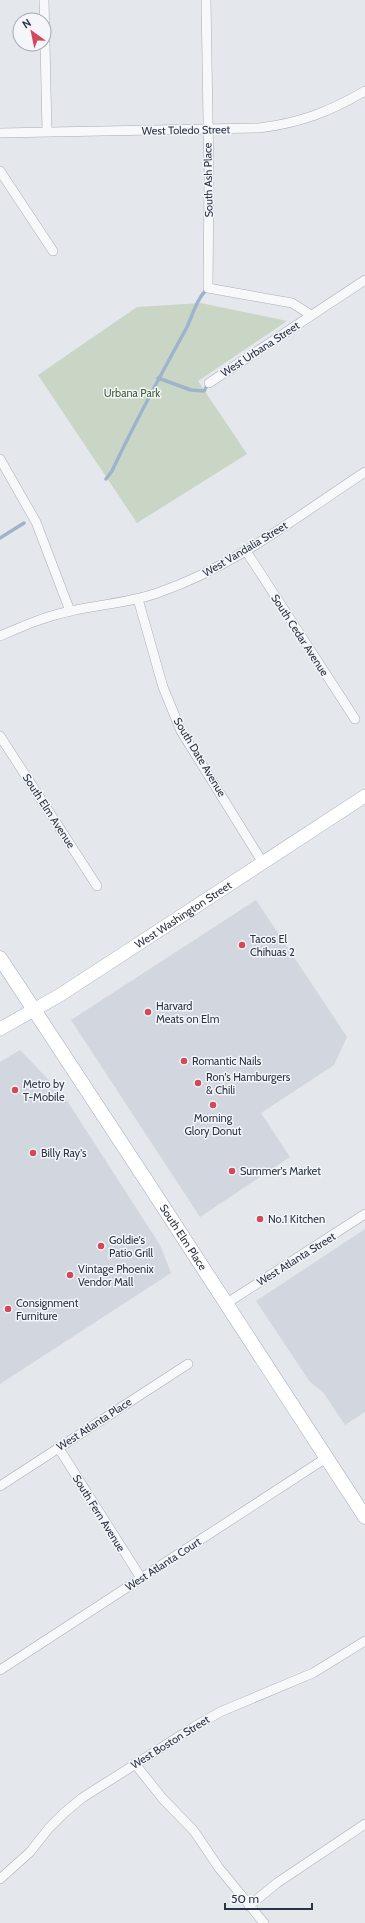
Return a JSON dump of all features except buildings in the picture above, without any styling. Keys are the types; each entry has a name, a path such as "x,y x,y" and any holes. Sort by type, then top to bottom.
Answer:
{"main road":[{"name":"West Washington Street","path":"0,1029 60,995 365,796"},
{"name":"South Elm Place","path":"0,958 227,1303 254,1348 365,1517"}],"street":[{"path":"44,0 47,131"},
{"name":"South Ash Place","path":"206,0 209,178 208,288"},
{"name":"West Toledo Street","path":"0,133 259,128 293,122 330,110 365,91"},
{"path":"0,170 53,251"},
{"name":"West Urbana Street","path":"208,383 365,280"},
{"name":"West Urbana Street","path":"208,288 292,303 311,315"},
{"path":"0,459 36,522 70,611"},
{"name":"West Vandalia Street","path":"0,636 45,618 70,611 138,599 185,583 246,551 365,472"},
{"name":"South Cedar Avenue","path":"246,551 355,719"},
{"name":"South Date Avenue","path":"138,599 163,686 179,725 263,863"},
{"name":"South Elm Avenue","path":"0,736 97,886"},
{"name":"West Atlanta Street","path":"227,1303 365,1214"},
{"name":"West Atlanta Place","path":"0,1486 188,1364"},
{"name":"South Fern Avenue","path":"58,1447 141,1578"},
{"name":"West Atlanta Court","path":"0,1670 326,1458"},
{"name":"West Boston Street","path":"0,1879 30,1852 49,1828 64,1813 82,1798 220,1712 313,1672 365,1641"},
{"path":"135,1764 163,1798 194,1831 219,1868 264,1923"},
{"path":"249,1906 277,1883 365,1824"}],"shaded area":[{"path":"256,900 347,1037 334,1065 261,1113 290,1157 200,1217 71,1020"},
{"path":"20,1050 64,1096 160,1245 171,1273 0,1384 0,1062"},
{"path":"365,1229 365,1412 345,1425 323,1392 310,1382 256,1301"}],"green space":[{"name":"Urbana Park","path":"201,303 287,321 198,381 247,454 137,523 38,375 137,307"}],"waterway":[{"path":"106,479 112,471 148,399 186,329 197,303 207,289"},
{"path":"158,378 191,390 204,391 208,384"},
{"path":"0,538 24,523"}],"place":[{"name":"Tacos El Chihuas 2","path":"242,945"},
{"name":"Harvard Meats on Elm","path":"148,1012"},
{"name":"Romantic Nails","path":"184,1061"},
{"name":"Ron's Hamburgers & Chili","path":"198,1083"},
{"name":"Metro by T-Mobile","path":"15,1090"},
{"name":"Morning Glory Donut","path":"213,1105"},
{"name":"Billy Ray's","path":"33,1153"},
{"name":"Summer's Market","path":"232,1171"},
{"name":"No.1 Kitchen","path":"260,1219"},
{"name":"Goldie's Patio Grill","path":"101,1246"},
{"name":"Vintage Phoenix Vendor Mall","path":"70,1275"},
{"name":"Consignment Furniture","path":"8,1309"}]}
